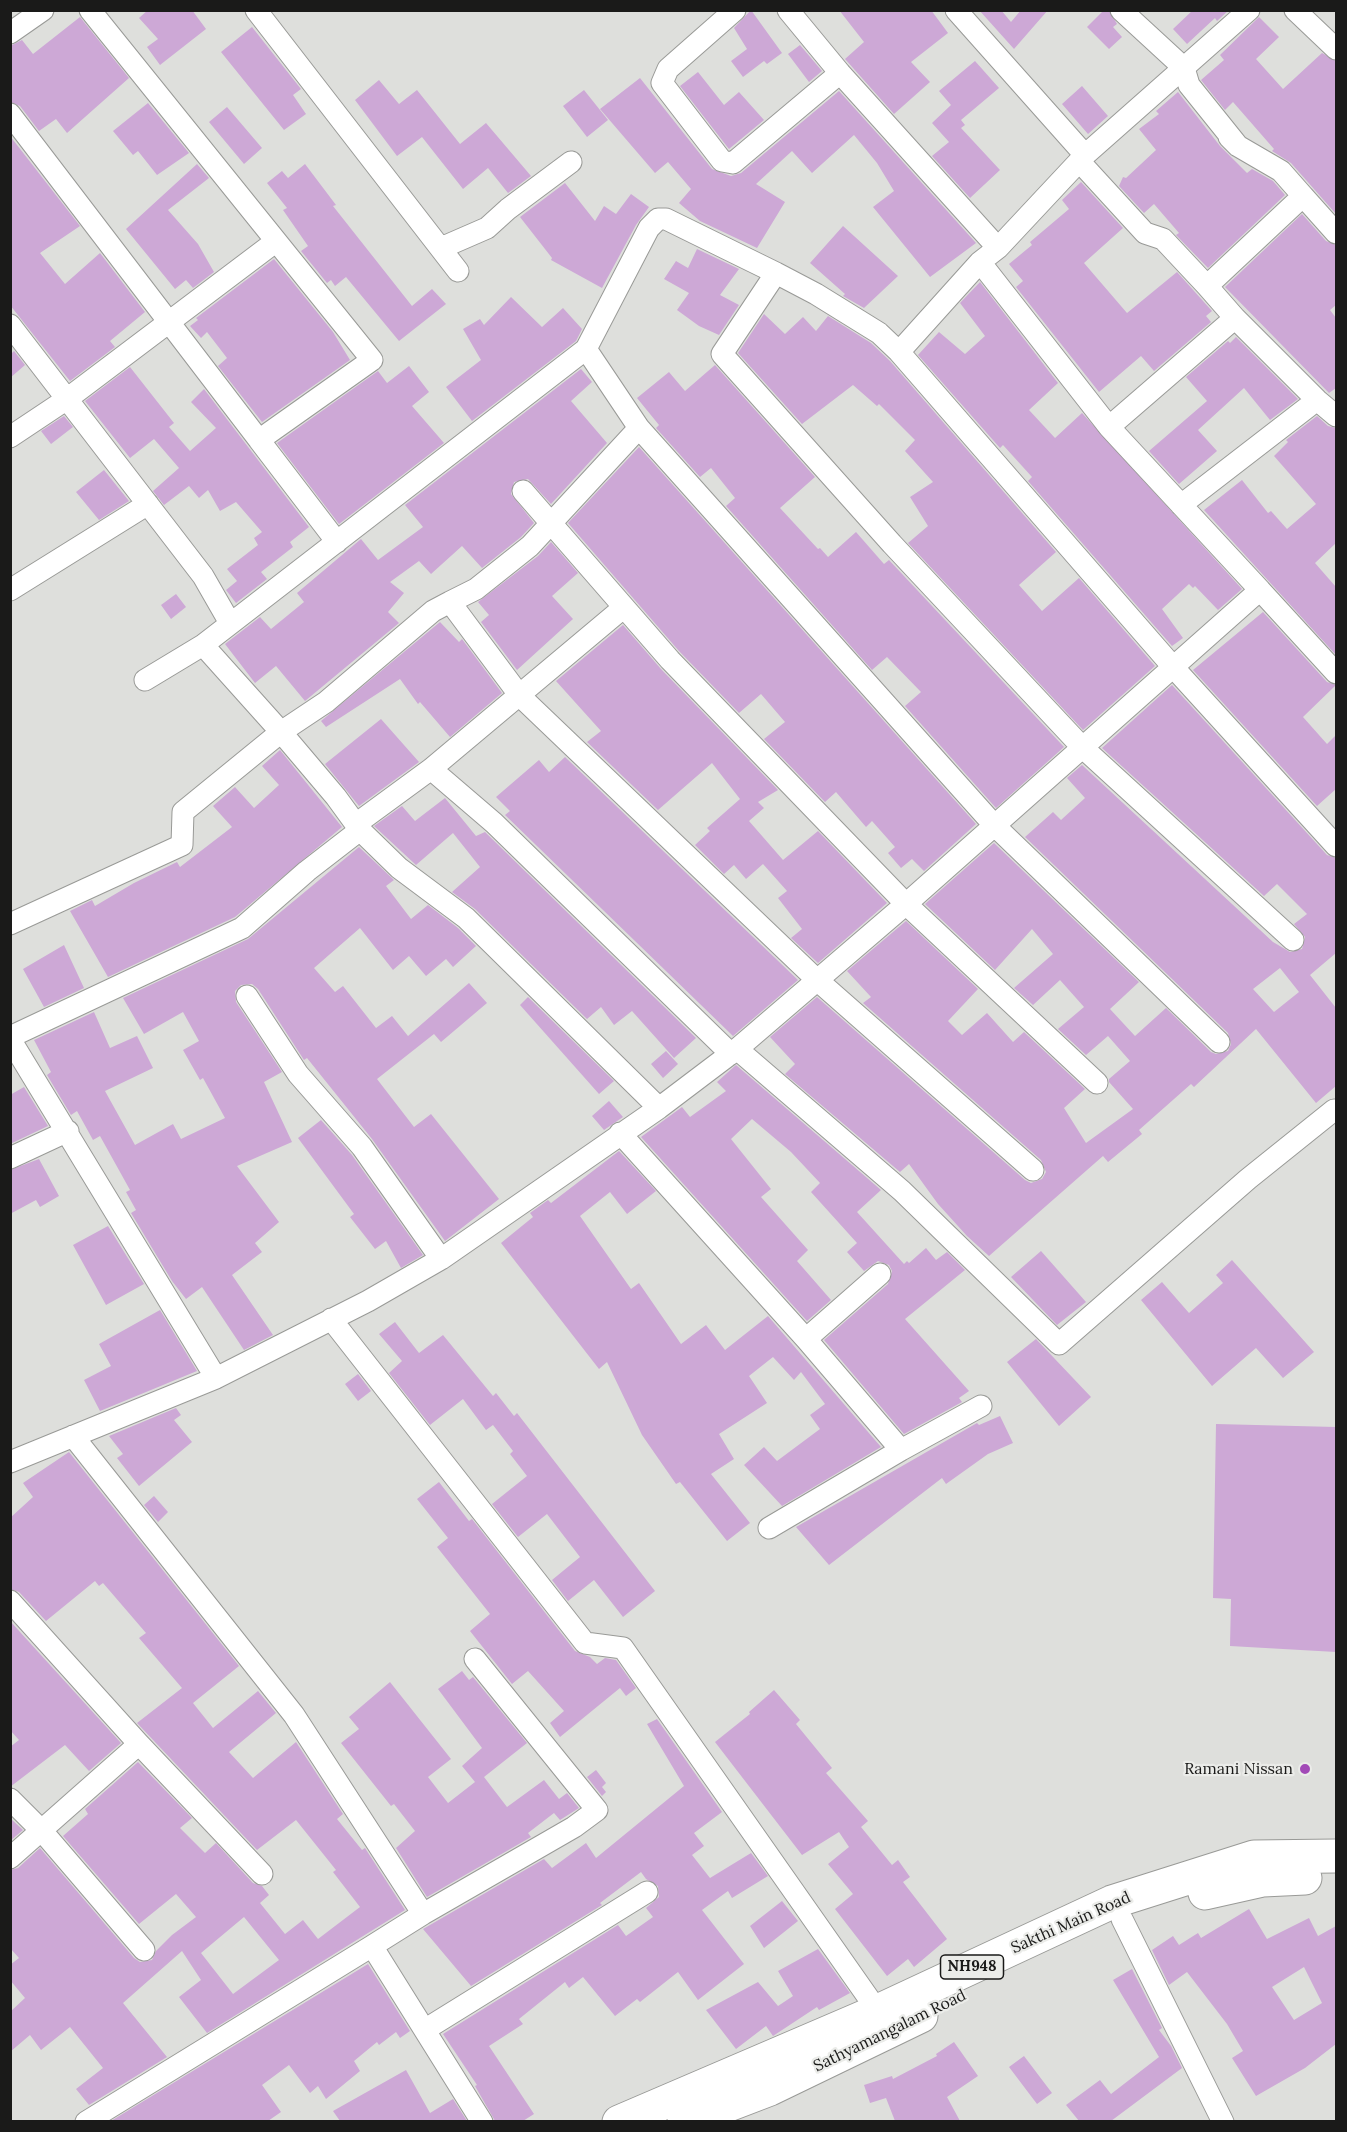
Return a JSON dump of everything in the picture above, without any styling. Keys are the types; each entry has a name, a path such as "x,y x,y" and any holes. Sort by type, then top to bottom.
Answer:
{"highway":[{"name":"Sakthi Main Road","path":"619,2121 884,2021 1112,1902 1254,1857 1336,1856"},
{"name":"Sathyamangalam Road","path":"684,2121 770,2089 884,2021 1122,1919 1215,1890 1263,1880 1336,1878"}],"street":[{"path":"10,33 43,10"},
{"path":"90,10 372,360 260,440"},
{"path":"256,10 458,271"},
{"path":"735,10 669,69 662,83 722,161 733,163 840,73"},
{"path":"788,10 840,73 998,248"},
{"path":"956,10 1145,233 1163,239 1235,318 1336,416"},
{"path":"1121,10 1180,73 1238,146 1281,171 1336,232"},
{"path":"899,351 980,262 998,248 1082,158 1249,10"},
{"path":"1295,10 1336,49"},
{"path":"10,114 337,542"},
{"path":"441,248 487,228 508,209 571,162"},
{"path":"1207,286 1303,196"},
{"path":"145,680 203,645 586,349 649,228 658,219 666,219 776,273 879,333 899,351 1174,668 1336,846"},
{"path":"10,437 67,399 275,242"},
{"path":"980,262 1109,427 1336,673"},
{"path":"776,273 722,354 892,544 1083,747 1293,940"},
{"path":"1109,427 1235,318"},
{"path":"10,325 203,576 230,623"},
{"path":"586,349 639,428 994,825 1219,1041"},
{"path":"1181,505 1317,400"},
{"path":"10,924 182,845 183,812 281,732 326,702 433,611 476,590 530,546 639,428"},
{"path":"523,491 622,608 906,904 1097,1083"},
{"path":"10,591 147,504"},
{"path":"10,1462 216,1378 441,1259 659,1108 734,1052 816,979 906,904 1260,590"},
{"path":"450,602 520,696 816,979 1033,1170"},
{"path":"216,1378 10,1038 242,928 358,827 520,696 622,608"},
{"path":"203,645 281,732 358,827 399,868 466,918 659,1108"},
{"path":"431,769 494,823 734,1052 902,1191 1059,1344 1248,1179 1336,1110"},
{"path":"247,996 298,1074 362,1147 441,1259"},
{"path":"10,1158 68,1131"},
{"path":"620,1133 806,1339 901,1450"},
{"path":"806,1339 880,1274"},
{"path":"331,1319 585,1642 623,1648 884,2021"},
{"path":"769,1528 981,1406"},
{"path":"73,1436 294,1714 423,1914"},
{"path":"10,1602 139,1744 262,1874"},
{"path":"86,2121 423,1914 574,1827 597,1810 476,1659"},
{"path":"10,1858 139,1744"},
{"path":"10,1799 42,1831 144,1950"},
{"path":"426,2029 647,1892"},
{"path":"1122,1919 1223,2121"},
{"path":"372,1946 482,2121"}],"building":[{"path":"148,10 192,10 206,29 160,65 147,47 158,39 139,18"},
{"path":"751,10 782,53 767,64 764,61 743,77 731,61 747,49 734,28"},
{"path":"839,10 931,10 948,33 911,62 930,82 894,114 845,59 864,42"},
{"path":"979,10 1001,10 1011,22 1021,10 1048,10 1014,49"},
{"path":"1104,10 1109,10 1117,24 1113,27 1122,37 1109,49 1087,27"},
{"path":"1193,10 1229,10 1217,21 1215,18 1187,44 1173,29"},
{"path":"80,17 129,78 67,133 56,119 39,131 20,106 10,102 10,46 22,40 33,54"},
{"path":"1259,17 1279,37 1256,59 1283,89 1322,53 1336,61 1336,214 1291,163 1272,151 1274,149 1233,102 1225,110 1201,80 1224,60 1220,55"},
{"path":"252,27 301,89 293,95 306,114 284,130 221,52"},
{"path":"800,45 822,71 809,82 788,54"},
{"path":"975,61 999,88 961,120 965,125 961,128 1000,170 970,198 932,156 949,142 932,123 951,105 939,91"},
{"path":"698,72 724,105 739,92 764,120 729,149 680,86"},
{"path":"640,78 712,169 731,176 741,173 839,91 976,243 930,277 873,207 894,191 877,163 854,135 812,173 792,151 756,184 785,202 757,248 700,221 679,203 691,189 668,162 655,173 600,109"},
{"path":"379,80 399,104 417,90 460,144 486,123 531,176 508,193 488,168 463,189 422,137 397,156 355,100"},
{"path":"1082,86 1108,116 1088,134 1062,104"},
{"path":"584,90 608,120 587,137 563,106"},
{"path":"1178,92 1220,146 1247,173 1252,169 1273,181 1285,195 1208,268 1176,235 1179,233 1154,204 1144,213 1119,186 1123,177 1126,178 1156,150 1139,129 1159,114 1156,111"},
{"path":"148,103 189,153 157,175 138,151 133,155 113,131"},
{"path":"227,107 262,148 244,164 209,122"},
{"path":"10,136 80,226 40,253 65,284 100,253 145,312 110,341 115,347 70,381 10,305"},
{"path":"197,164 209,178 168,210 198,244 214,272 193,288 186,280 175,289 126,229"},
{"path":"305,164 336,205 333,206 412,306 432,289 446,304 399,341 346,277 335,286 331,280 327,283 301,251 308,246 283,210 287,208 267,183 282,171 288,178"},
{"path":"1081,182 1123,228 1084,263 1127,313 1177,272 1212,311 1206,316 1211,322 1154,371 1141,356 1099,392 1016,287 1023,281 1009,264 1032,245 1030,242 1069,209 1062,200"},
{"path":"565,183 595,221 604,206 616,214 631,194 649,207 636,225 602,288 551,260 552,258 520,217"},
{"path":"1302,214 1326,241 1336,245 1336,305 1330,310 1336,318 1336,388 1329,393 1225,287"},
{"path":"843,226 898,276 864,308 843,296 845,294 810,263"},
{"path":"697,249 739,269 720,295 739,305 719,335 699,326 677,310 689,293 664,279 676,261 688,268"},
{"path":"274,259 333,332 350,360 262,422 218,366 227,358 207,332 201,338 190,326 198,320 196,318"},
{"path":"980,282 1058,383 1029,410 1055,438 1082,413 1242,589 1218,610 1195,586 1193,588 1189,584 1162,609 1183,638 1172,646 1028,481 1032,477 1003,445 1000,448 918,355 939,332 965,354 985,336 960,303"},
{"path":"511,297 542,327 563,308 582,329 576,341 472,421 446,387 481,360 463,329 480,319 484,325"},
{"path":"764,314 785,334 803,317 816,331 828,316 871,343 890,361 1056,552 1019,585 1042,611 1079,578 1155,666 1083,730 908,543 928,526 910,497 933,482 905,451 915,440 879,404 877,406 853,385 802,424 738,353"},
{"path":"1236,337 1298,399 1270,420 1244,388 1198,430 1217,451 1179,484 1149,451 1207,401 1186,377 1228,341 1230,343"},
{"path":"14,351 25,365 10,378 10,355"},
{"path":"715,365 815,477 780,508 828,557 856,532 884,564 889,560 1064,747 996,808 905,706 921,692 887,657 872,670 726,506 735,498 711,468 700,477 656,428 659,425 637,398 669,372 685,391"},
{"path":"409,366 429,392 412,406 444,443 339,524 277,443 378,371 387,383"},
{"path":"130,367 174,423 169,427 190,451 216,428 191,402 204,389 309,527 290,542 293,547 261,572 267,579 236,603 226,590 237,581 227,569 258,545 254,538 262,532 236,502 220,511 208,490 199,498 189,486 164,505 153,491 179,468 154,439 130,458 85,401"},
{"path":"581,369 592,382 571,401 607,443 551,504 528,479 514,482 511,494 534,523 521,537 482,568 462,546 431,574 419,561 390,582 404,593 388,612 399,623 305,701 276,666 255,683 225,644 260,617 271,629 304,602 297,593 361,539 378,560 423,527 405,505"},
{"path":"64,416 73,427 51,444 41,431"},
{"path":"1317,416 1328,426 1336,428 1336,543 1315,563 1336,587 1336,655 1204,510 1242,480 1268,513 1271,511 1287,529 1316,504 1274,456 1288,442 1286,440"},
{"path":"639,447 976,824 924,871 912,859 901,868 888,853 895,847 872,821 866,827 836,792 825,802 764,739 785,722 761,694 739,713 679,651 568,523"},
{"path":"104,470 129,501 99,520 76,492"},
{"path":"551,542 578,573 552,596 573,619 517,670 481,622 489,615 478,602 538,556"},
{"path":"176,594 186,607 171,619 161,605"},
{"path":"1263,612 1327,682 1336,685 1303,717 1327,744 1336,735 1336,789 1317,806 1193,670"},
{"path":"440,622 459,642 462,639 502,693 450,737 420,702 418,704 400,679 326,727 321,721"},
{"path":"623,625 661,669 778,790 758,802 764,808 749,821 783,860 818,831 887,903 818,963 791,938 802,929 778,898 787,891 763,864 746,879 734,865 724,874 695,845 710,831 707,828 740,799 712,763 658,810 587,742 601,731 556,681"},
{"path":"1172,685 1327,855 1336,858 1336,953 1310,975 1336,1008 1336,1086 1316,1103 1256,1029 1194,1087 1191,1084 1139,1130 1142,1134 1108,1162 1103,1156 989,1256 938,1204 909,1164 900,1172 785,1074 795,1064 770,1037 817,997 1025,1180 1031,1183 1042,1179 1046,1172 1041,1160 863,1003 871,997 847,971 906,921 978,989 948,1021 962,1035 987,1013 1013,1042 1024,1032 1085,1089 1064,1108 1086,1143 1133,1109 1109,1082 1109,1079 1130,1061 1108,1036 1086,1055 1058,1029 1084,1007 1060,980 1033,1005 1014,988 1053,954 1032,929 995,970 925,904 994,843 1139,982 1110,1009 1135,1036 1166,1008 1211,1052 1216,1054 1228,1051 1231,1044 1228,1033 1025,837 1053,812 1061,820 1085,798 1067,778 1082,765 1273,942 1290,952 1302,949 1305,937 1294,924 1307,914 1277,884 1264,896 1102,748","holes":["1280,968 1299,992 1274,1012 1253,989"]},
{"path":"381,719 419,762 359,806 325,764"},
{"path":"280,750 342,827 235,917 108,977 70,911 92,900 95,906 134,883 177,862 180,867 232,827 213,806 235,787 254,808 279,785 262,766"},
{"path":"565,757 798,980 733,1036 505,815 510,811 496,797 539,760 549,772"},
{"path":"445,798 476,836 485,832 696,1038 674,1058 632,1011 614,1025 601,1007 587,1019 475,909 452,892 480,867 453,833 416,865 374,826 402,806 415,821"},
{"path":"359,847 394,880 386,886 411,919 428,905 458,928 476,946 453,967 446,959 426,976 409,956 393,970 360,928 314,968 335,992 343,986 376,1028 392,1016 408,1036 469,983 487,1003 441,1042 434,1034 377,1079 414,1127 431,1114 499,1199 445,1241 372,1139 307,1058 304,1060 258,989 252,984 241,985 235,991 236,1002 282,1072 264,1082 292,1142 237,1166 279,1222 255,1243 262,1252 232,1275 273,1335 244,1350 202,1287 186,1299 172,1281 131,1213 136,1210 126,1192 130,1190 100,1136 93,1140 77,1111 71,1115 47,1075 51,1072 34,1040 94,1012 110,1048 137,1036 153,1068 105,1091 135,1145 173,1124 181,1139 225,1118 203,1078 200,1080 183,1050 199,1041 183,1012 144,1034 123,998 248,939"},
{"path":"64,945 84,988 44,1007 23,969"},
{"path":"528,997 614,1081 599,1094 520,1005"},
{"path":"666,1051 678,1064 663,1078 651,1064"},
{"path":"736,1065 881,1190 857,1212 904,1264 907,1261 909,1263 926,1248 936,1260 947,1252 965,1270 905,1319 969,1391 959,1398 962,1402 904,1434 824,1340 888,1284 892,1271 889,1265 878,1261 864,1271 847,1252 857,1243 811,1192 820,1183 791,1152 752,1119 731,1139 771,1189 761,1197 808,1250 797,1261 831,1300 807,1321 641,1137 682,1107 690,1117 726,1091 717,1082"},
{"path":"24,1087 48,1126 10,1144 10,1095"},
{"path":"609,1101 623,1117 604,1130 592,1116"},
{"path":"321,1120 352,1155 423,1255 401,1268 386,1241 375,1249 350,1217 354,1214 298,1138"},
{"path":"619,1151 656,1191 627,1214 610,1192 580,1216 631,1289 639,1283 681,1344 706,1325 725,1350 768,1316 881,1447 782,1506 744,1465 764,1447 777,1461 820,1429 810,1415 825,1404 801,1372 794,1380 773,1357 749,1376 767,1403 719,1434 734,1459 711,1474 750,1523 727,1541 680,1482 676,1484 642,1435 607,1362 599,1369 501,1243 533,1217 530,1213 548,1200 551,1203"},
{"path":"39,1159 59,1196 40,1207 36,1200 10,1214 10,1170"},
{"path":"108,1226 144,1284 106,1305 73,1245"},
{"path":"1041,1251 1086,1302 1057,1325 1011,1277"},
{"path":"1232,1260 1314,1352 1283,1378 1256,1348 1212,1386 1141,1300 1162,1282 1189,1313 1223,1283 1216,1275"},
{"path":"160,1310 197,1371 100,1411 84,1380 111,1366 99,1344"},
{"path":"395,1322 419,1353 443,1335 493,1396 496,1393 514,1416 517,1413 655,1591 623,1617 594,1580 568,1601 552,1580 580,1557 547,1514 518,1537 492,1504 527,1476 510,1454 513,1451 493,1425 486,1430 463,1399 430,1425 389,1373 402,1361 379,1334"},
{"path":"1036,1339 1091,1397 1059,1426 1007,1362"},
{"path":"358,1374 371,1391 358,1401 345,1384"},
{"path":"176,1408 181,1415 174,1420 192,1442 139,1486 117,1458 123,1454 109,1436"},
{"path":"1000,1416 1013,1443 988,1454 946,1484 942,1478 829,1565 796,1527 977,1423 979,1425"},
{"path":"1216,1424 1336,1427 1336,1652 1230,1646 1231,1599 1213,1598"},
{"path":"69,1452 239,1666 193,1703 213,1728 258,1691 276,1713 229,1752 253,1778 296,1742 343,1814 337,1819 362,1850 365,1848 405,1910 207,2033 179,1997 201,1980 182,1951 123,2003 167,2057 89,2105 76,2089 103,2068 70,2027 41,2050 30,2035 10,2052 10,2012 25,1998 10,1980 10,1965 19,1958 10,1948 10,1870 18,1868 40,1848 134,1958 140,1962 152,1960 156,1951 172,1935 196,1917 176,1894 139,1924 63,1836 88,1814 85,1809 138,1762 192,1818 180,1828 205,1853 216,1843 253,1883 262,1886 269,1895 260,1903 285,1934 303,1920 318,1939 360,1907 333,1872 336,1870 296,1820 257,1850 137,1723 182,1688 139,1638 146,1633 103,1583 99,1586 95,1581 46,1621 19,1592 10,1589 10,1518 33,1497 23,1483","holes":["244,1917 279,1960 233,1994 201,1953"]},
{"path":"439,1482 469,1521 472,1519 575,1651 590,1657 597,1664 605,1658 616,1660 636,1688 626,1696 620,1688 560,1737 550,1723 564,1711 528,1671 512,1684 470,1631 490,1614 437,1547 448,1538 417,1499"},
{"path":"154,1496 168,1512 158,1522 144,1505"},
{"path":"10,1621 121,1743 89,1771 65,1745 10,1787 10,1747 19,1740 10,1730"},
{"path":"462,1671 469,1680 473,1677 527,1743 484,1777 507,1807 544,1780 559,1799 567,1793 579,1808 560,1820 554,1813 528,1833 531,1837 427,1897 396,1848 415,1831 394,1804 391,1806 341,1743 359,1729 349,1717 390,1682 451,1759 428,1777 448,1803 475,1782 462,1766 482,1748 438,1689"},
{"path":"774,1690 800,1720 796,1724 832,1768 826,1773 868,1821 861,1827 892,1865 898,1860 910,1877 903,1882 947,1939 914,1967 908,1959 887,1976 835,1909 853,1894 828,1864 849,1847 839,1832 802,1855 715,1742 750,1714 749,1712"},
{"path":"657,1719 722,1812 694,1833 704,1846 692,1855 710,1878 751,1853 768,1876 732,1898 728,1891 702,1910 744,1964 698,2000 678,1972 640,2002 637,1999 615,2016 583,1977 569,1988 565,1982 519,2019 523,2024 489,2046 534,2114 523,2121 495,2121 475,2086 477,2085 443,2034 618,1925 626,1936 653,1917 646,1908 659,1897 658,1886 646,1879 641,1872 600,1903 602,1905 471,1986 423,1929 544,1859 552,1868 586,1843 596,1858 684,1786 647,1724"},
{"path":"596,1770 606,1783 602,1787 606,1792 602,1796 587,1777"},
{"path":"10,1818 23,1830 10,1841"},
{"path":"782,1901 798,1921 764,1948 750,1926"},
{"path":"1249,1909 1267,1939 1309,1918 1318,1936 1336,1926 1336,2044 1305,2068 1256,2096 1232,2058 1243,2051 1227,2024 1187,1972 1169,1985 1152,1950 1173,1936 1179,1945 1198,1933 1201,1938","holes":["1304,1967 1322,2003 1294,2020 1272,1987"]},
{"path":"818,1949 850,1993 819,2010 817,2007 773,2036 766,2026 736,2049 706,2010 758,1982 778,2006 793,1996 778,1971"},
{"path":"368,1964 410,2031 400,2038 396,2032 379,2045 377,2042 354,2061 360,2071 326,2099 318,2086 310,2093 289,2065 262,2085 281,2112 268,2121 111,2121"},
{"path":"1132,1969 1162,2028 1159,2030 1171,2046 1182,2068 1111,2121 1079,2121 1066,2105 1100,2080 1111,2094 1159,2057 1113,1980"},
{"path":"954,2042 978,2076 947,2097 960,2121 895,2121 886,2098 870,2103 864,2085 892,2076 893,2079 937,2056 936,2054"},
{"path":"1024,2056 1052,2093 1037,2104 1009,2067"},
{"path":"406,2070 430,2113 453,2099 467,2121 340,2121 333,2111"}],"place":[{"name":"Ramani Nissan","path":"1305,1769"}]}
